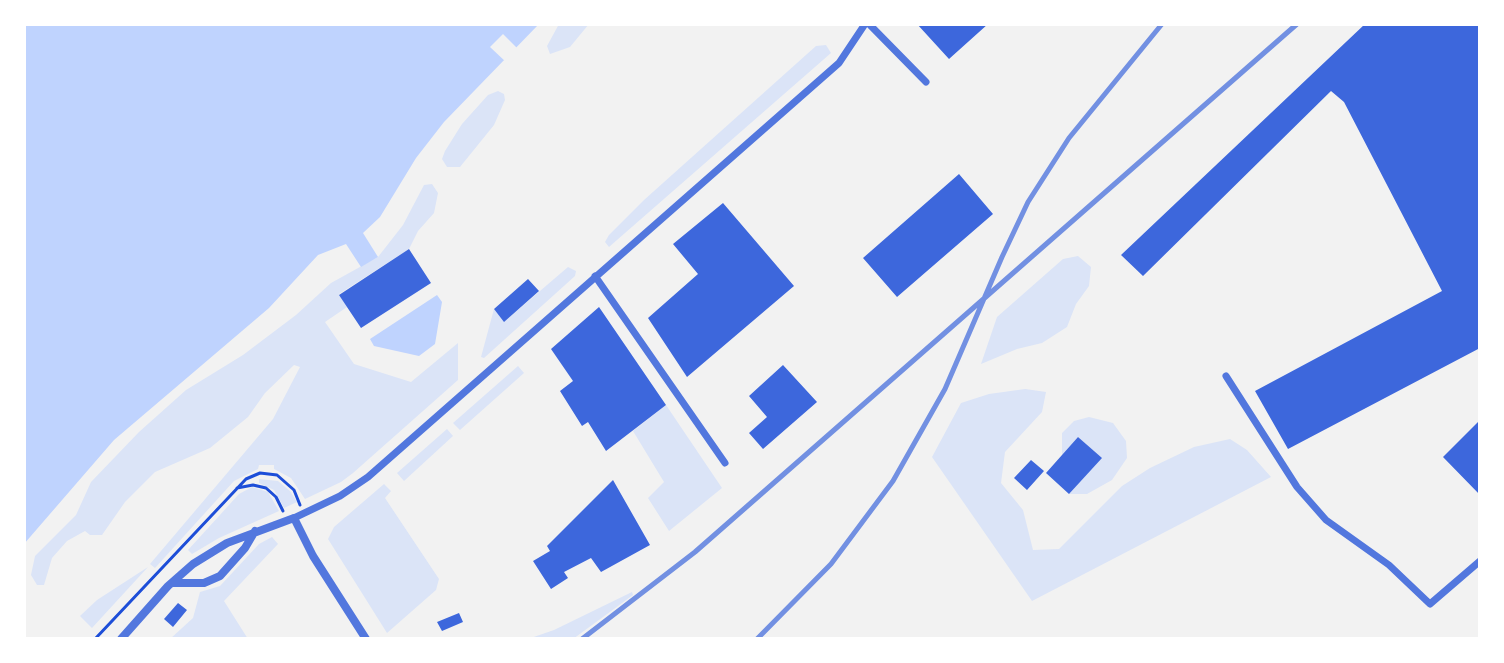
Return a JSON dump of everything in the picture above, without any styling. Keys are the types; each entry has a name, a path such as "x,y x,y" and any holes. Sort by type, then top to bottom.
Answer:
{"street":[{"path":"121,639 172,583 216,549 294,518 340,496 368,477 839,63 867,24 926,82"},
{"path":"595,276 725,463"},
{"path":"1226,376 1297,487 1326,520 1389,565 1430,604 1480,561"},
{"path":"294,518 313,556 366,639"},
{"path":"172,583 212,581 237,558 255,531"}],"path":[{"path":"95,639 237,488 252,476 269,473 289,484 301,501"},
{"path":"237,488 253,485 266,488 276,497 282,509"}],"shaded area":[{"path":"559,24 589,24 570,47 550,54 547,46"},
{"path":"826,45 831,53 609,247 605,242 609,235 644,200 816,46"},
{"path":"498,91 504,94 505,100 494,125 460,167 447,167 442,159 462,124 488,95"},
{"path":"432,184 438,193 434,213 418,231 409,249 339,294 347,307 325,322 354,364 411,382 458,343 458,380 353,473 305,499 291,478 274,469 274,465 259,465 258,469 234,481 155,568 150,564 273,419 300,367 294,365 265,393 248,417 210,448 155,472 125,502 102,535 90,535 85,531 67,541 52,558 44,585 37,585 31,575 35,556 76,515 91,482 139,432 186,390 243,355 296,315 331,283 378,257 403,225 424,185"},
{"path":"1078,256 1091,267 1089,286 1076,304 1067,327 1042,343 1017,349 981,364 997,317 1063,259"},
{"path":"568,267 576,271 575,276 484,358 481,357 494,309 505,321"},
{"path":"518,366 524,373 460,430 453,423"},
{"path":"1025,389 1046,392 1042,412 1005,452 1001,483 1023,510 1033,550 1059,549 1122,486 1150,468 1194,447 1230,439 1247,450 1271,477 1032,601 932,457 961,403 989,394"},
{"path":"666,405 722,488 669,531 648,498 664,482 633,431"},
{"path":"1089,417 1113,423 1126,441 1127,458 1112,480 1087,494 1069,494 1101,458 1078,437 1062,455 1062,433 1074,421"},
{"path":"447,429 453,436 404,481 397,473"},
{"path":"259,479 278,481 297,502 284,508 274,490 259,483"},
{"path":"384,484 391,491 385,498 439,579 436,590 387,633 328,539 334,527"},
{"path":"252,487 268,492 279,511 192,554 188,550 239,494"},
{"path":"272,537 278,544 224,601 248,639 170,639 193,618 200,592 220,586 259,544"},
{"path":"148,567 92,628 80,616 97,600"},
{"path":"632,592 633,595 573,639 528,639 554,630"}],"water":[{"path":"24,24 539,24 444,122 416,158 380,217 363,233 378,257 361,267 346,244 318,255 269,308 114,440 24,544"},
{"path":"437,295 442,302 435,344 419,356 374,346 370,339"}],"pier":[{"path":"503,34 519,50 507,63 490,47"}],"building":[{"path":"917,24 988,24 949,59"},
{"path":"1365,24 1480,24 1480,348 1288,449 1255,391 1442,291 1344,102 1331,91 1143,276 1121,255"},
{"path":"959,174 993,214 897,297 863,258"},
{"path":"723,203 794,286 687,377 648,318 698,274 673,244"},
{"path":"409,249 431,283 361,328 339,295"},
{"path":"528,279 539,291 504,322 494,309"},
{"path":"599,307 666,405 606,451 588,422 582,426 560,391 573,381 551,349"},
{"path":"783,365 817,402 763,449 749,433 767,417 749,396"},
{"path":"1480,420 1480,495 1443,457"},
{"path":"1078,437 1102,458 1069,494 1046,473"},
{"path":"1031,460 1044,471 1027,490 1014,478"},
{"path":"613,480 650,545 601,572 591,558 564,572 568,578 551,589 533,561 550,551 547,546"},
{"path":"178,603 187,610 173,627 164,619"},
{"path":"459,613 463,622 442,631 437,622"}],"railway":[{"path":"757,639 831,564 893,481 945,389 1028,202 1069,138 1162,24"},
{"path":"582,639 695,552 1297,24"}]}
